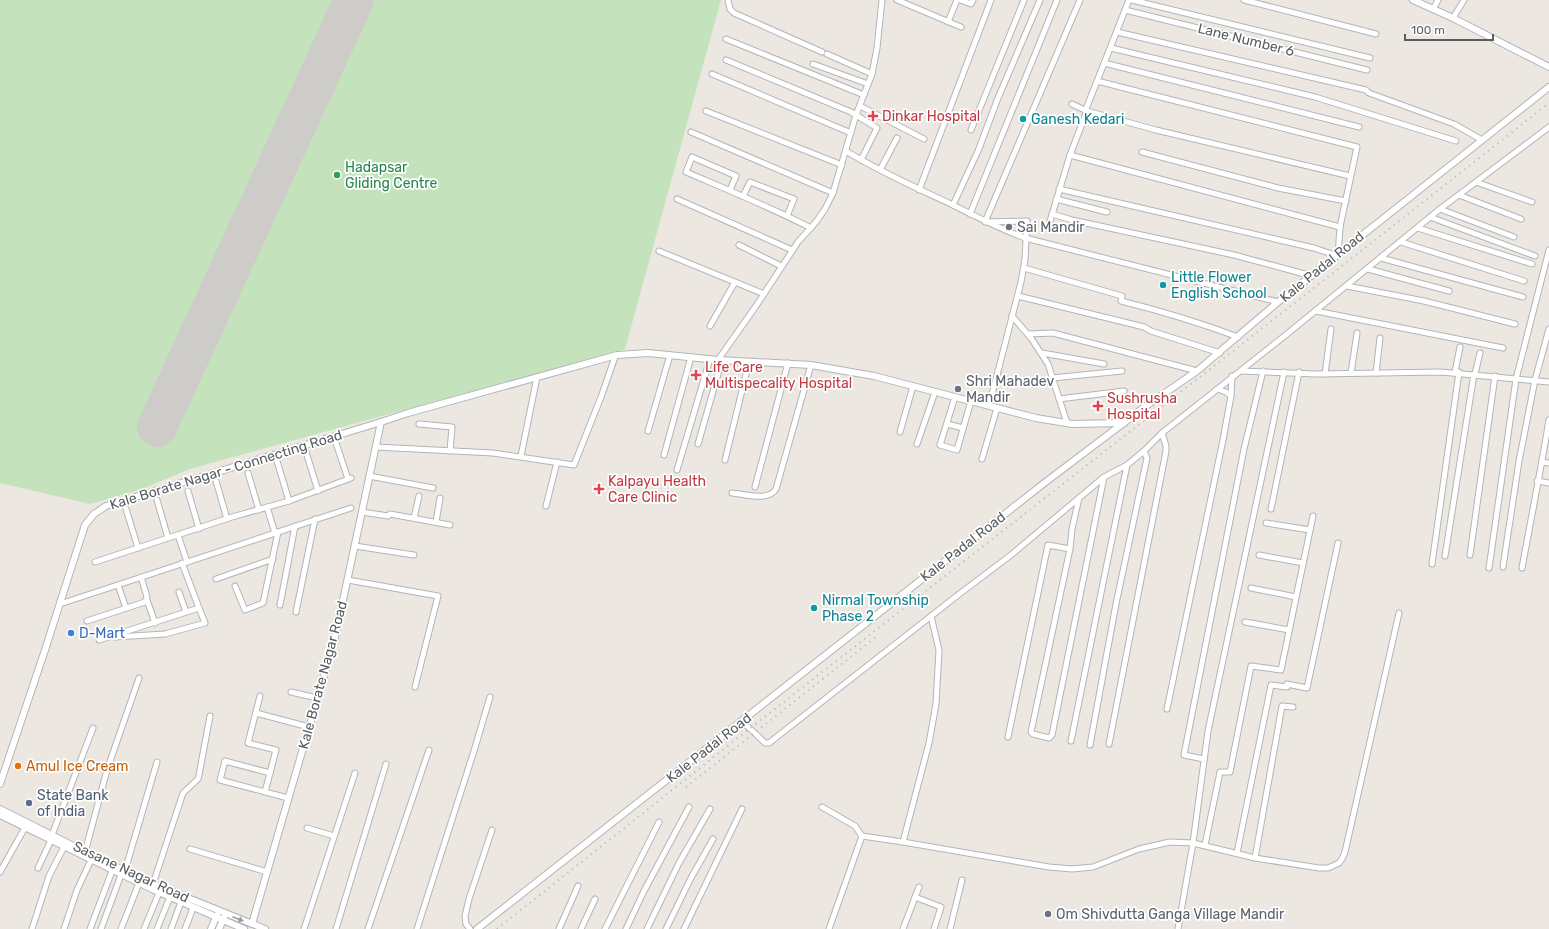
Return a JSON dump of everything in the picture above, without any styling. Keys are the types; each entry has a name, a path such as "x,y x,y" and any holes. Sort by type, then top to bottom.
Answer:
{"street":[{"path":"728,0 730,9 734,13 872,74"},
{"path":"698,444 720,360 792,250 825,209 833,193 856,115 872,74 877,48 882,0"},
{"path":"897,0 961,27"},
{"path":"948,22 957,0"},
{"path":"960,0 971,4 973,0"},
{"path":"919,190 991,0"},
{"path":"971,130 1024,0"},
{"path":"952,205 978,151 998,98 1040,0"},
{"path":"970,214 1057,0"},
{"path":"985,222 1080,0"},
{"path":"1048,228 1070,155 1087,111 1086,109 1130,0 1370,58"},
{"path":"1244,0 1376,34"},
{"path":"1413,0 1453,18 1549,67"},
{"path":"1433,9 1438,0"},
{"path":"1453,18 1464,0"},
{"name":"Lane Number 6","path":"1125,10 1368,70"},
{"path":"1117,32 1366,90 1369,93 1454,124 1482,140"},
{"path":"726,39 864,95"},
{"path":"1111,48 1315,97 1456,141"},
{"path":"726,60 856,115 877,128 861,160"},
{"path":"1104,63 1359,127"},
{"path":"813,64 868,84"},
{"path":"712,74 851,133"},
{"path":"1059,189 1314,248 1338,256 1340,227 1357,147 1097,81"},
{"name":"Kale Padal Road","path":"477,929 945,561 1124,423 1220,353 1278,302 1425,187 1549,87"},
{"path":"1072,104 1087,111 1156,130 1350,176"},
{"path":"860,106 924,139"},
{"path":"706,111 842,165"},
{"path":"742,721 761,741 769,743 1011,555 1104,477 1126,465 1144,451 1162,433 1232,376 1241,371 1316,311 1440,209 1549,127"},
{"path":"691,132 833,193"},
{"path":"880,170 897,138"},
{"path":"846,151 919,190 985,222 1025,238 1278,302"},
{"path":"1142,152 1278,188 1346,201"},
{"path":"1070,155 1340,227"},
{"path":"730,190 736,176 692,157 686,172 730,190 811,228"},
{"path":"743,196 750,182 794,200 787,216"},
{"path":"1476,182 1532,202"},
{"path":"1458,195 1522,219"},
{"path":"677,199 792,250"},
{"path":"1056,199 1106,212"},
{"path":"1440,209 1514,237"},
{"path":"1052,214 1072,220 1234,255 1312,276"},
{"path":"1430,217 1535,256"},
{"path":"985,222 1027,221 1025,238 1026,259 1018,296 989,406"},
{"path":"1418,228 1532,264"},
{"path":"1401,242 1524,281"},
{"path":"739,246 781,266"},
{"path":"1489,568 1516,379 1549,250"},
{"path":"659,251 764,294"},
{"path":"1381,258 1523,297"},
{"path":"1024,268 1122,296 1121,301 1152,308 1210,326 1238,337"},
{"path":"1368,268 1449,291"},
{"path":"710,326 735,282"},
{"path":"1347,286 1424,301 1515,324"},
{"path":"1018,296 1144,327 1220,353"},
{"path":"1316,311 1503,348"},
{"path":"1012,316 1028,334 1048,364 1067,424"},
{"path":"1325,374 1331,329"},
{"path":"1503,567 1519,461 1535,380 1549,329"},
{"path":"1028,334 1054,333 1197,371"},
{"path":"1351,373 1357,333"},
{"path":"1376,373 1380,338"},
{"path":"1432,564 1460,347"},
{"path":"381,422 415,410 616,356 648,353 720,360 811,365 864,374 971,402 1067,424 1124,423"},
{"path":"1042,353 1104,364"},
{"path":"1445,556 1474,374 1480,353"},
{"path":"648,431 670,355"},
{"path":"376,447 521,456 574,464 616,356"},
{"path":"664,455 691,357"},
{"path":"677,470 710,359"},
{"path":"725,460 749,362"},
{"path":"755,486 788,364"},
{"path":"732,493 762,496 770,494 776,489 811,365"},
{"path":"1052,378 1122,371"},
{"path":"1241,371 1325,374 1457,372 1549,382"},
{"path":"1204,759 1184,755 1244,449 1263,372"},
{"path":"1178,929 1193,843 1208,731 1284,372"},
{"path":"1271,509 1299,372"},
{"path":"1167,710 1223,440 1231,396 1232,376"},
{"path":"1470,555 1495,376"},
{"path":"521,456 537,377"},
{"path":"900,432 913,386"},
{"path":"1217,389 1226,392 1231,396"},
{"path":"1060,399 1124,391"},
{"path":"917,444 935,392"},
{"path":"955,397 940,445 957,450 971,402"},
{"path":"982,459 997,408"},
{"path":"1522,568 1537,481 1548,439 1549,420"},
{"name":"Kale Borate Nagar Road","path":"251,927 335,638 381,422"},
{"name":"Kale Borate Nagar - Connecting Road","path":"0,784 85,526 94,514 106,506 381,422"},
{"path":"419,424 452,427 450,451"},
{"path":"947,424 963,428"},
{"path":"1109,744 1166,451 1162,433"},
{"path":"95,562 226,519 289,501 350,479 336,443"},
{"path":"1090,745 1119,590 1147,458 1144,451"},
{"path":"306,452 318,491"},
{"path":"277,461 289,501"},
{"path":"546,506 557,462"},
{"path":"1542,462 1549,463"},
{"path":"1071,741 1126,465"},
{"path":"248,473 259,510"},
{"path":"369,476 433,488"},
{"path":"1079,498 1072,529 1070,549 1031,732 1033,734 1048,738 1052,735 1104,477"},
{"path":"216,481 226,519"},
{"path":"1537,481 1549,482"},
{"path":"188,491 199,529"},
{"path":"414,518 419,496"},
{"path":"436,522 440,498"},
{"path":"157,500 168,538"},
{"path":"235,586 245,610 264,603 273,559 276,532 267,507"},
{"path":"60,604 351,508"},
{"path":"126,509 138,548"},
{"path":"362,512 388,516 390,514 450,525"},
{"path":"1205,845 1220,772 1230,772 1251,666 1281,670 1313,516"},
{"path":"296,612 315,520"},
{"path":"1266,523 1310,530"},
{"path":"280,605 295,526"},
{"path":"110,637 165,634 205,623 185,563 178,535"},
{"path":"1237,853 1271,685 1287,687 1288,684 1307,688 1338,543"},
{"path":"1008,737 1048,545 1070,549"},
{"path":"354,546 414,555"},
{"path":"1259,555 1303,563"},
{"path":"216,579 273,559"},
{"path":"142,577 147,600 155,623"},
{"path":"348,580 438,596 415,687"},
{"path":"118,585 126,608"},
{"path":"1251,588 1296,597"},
{"path":"179,592 186,612"},
{"path":"87,621 145,602 147,600"},
{"path":"99,640 199,608"},
{"path":"822,807 855,826 862,836 1048,867 1072,869 1093,867 1139,849 1158,843 1170,842 1205,845 1255,858 1319,868 1334,866 1342,859 1399,613"},
{"path":"903,842 929,743 936,704 939,650 931,616"},
{"path":"1245,622 1289,630"},
{"path":"86,852 108,770 139,678"},
{"path":"291,692 318,698"},
{"path":"260,696 248,743 276,750 265,792"},
{"path":"417,929 474,752 490,697"},
{"path":"1255,858 1282,706 1293,707"},
{"path":"256,713 309,727"},
{"path":"154,884 183,793 198,779 200,775 210,716"},
{"path":"38,868 52,838 93,728"},
{"path":"368,929 430,750"},
{"path":"270,773 225,761 220,780 288,798"},
{"path":"101,929 123,874 157,762"},
{"path":"336,929 386,764"},
{"path":"304,929 355,773"},
{"path":"626,929 644,891 689,807"},
{"name":"Sasane Nagar Road","path":"0,809 52,838 86,852 159,893 234,927 244,929"},
{"path":"647,929 679,862 710,809"},
{"path":"684,929 742,809"},
{"name":"Sasane Nagar Road","path":"0,815 27,825"},
{"path":"604,929 659,822"},
{"path":"0,872 27,825"},
{"path":"307,828 334,836"},
{"path":"470,929 466,924 465,916 469,899 492,830"},
{"path":"829,929 862,836"},
{"name":"Sasane Nagar Road","path":"52,838 64,847 112,870 154,884 226,914 251,927 265,929"},
{"path":"666,929 691,878 713,839"},
{"path":"32,929 49,876 64,847"},
{"path":"190,849 267,872"},
{"path":"64,929 77,890 91,860"},
{"path":"90,929 112,870"},
{"path":"950,929 962,880"},
{"path":"121,929 139,883"},
{"path":"559,929 578,886"},
{"path":"903,929 919,887"},
{"path":"144,929 159,893"},
{"path":"157,929 170,897"},
{"path":"915,897 941,907 934,929"},
{"path":"581,929 595,899"},
{"path":"171,929 181,902"},
{"path":"185,929 193,908"},
{"path":"219,912 219,929"},
{"path":"212,929 219,919 226,914"}],"green space":[{"name":"Hadapsar Gliding Centre","path":"0,0 721,0 625,349 190,469 142,489 90,504 0,483"}],"runway":[{"path":"157,427 354,0"}],"railway":[{"path":"497,929 739,737 1549,103"},
{"path":"686,787 876,637"}],"place":[{"name":"Dinkar Hospital","path":"873,116"},
{"name":"Ganesh Kedari","path":"1023,119"},
{"name":"Hadapsar Gliding Centre","path":"337,175"},
{"name":"Sai Mandir","path":"1009,227"},
{"name":"Little Flower English School","path":"1163,285"},
{"name":"Life Care Multispecality Hospital","path":"696,375"},
{"name":"Shri Mahadev Mandir","path":"958,389"},
{"name":"Sushrusha Hospital","path":"1098,406"},
{"name":"Kalpayu Health Care Clinic","path":"599,489"},
{"name":"Nirmal Township Phase 2","path":"814,608"},
{"name":"D-Mart","path":"71,633"},
{"name":"Amul Ice Cream","path":"18,766"},
{"name":"State Bank of India","path":"29,803"},
{"name":"Om Shivdutta Ganga Village Mandir","path":"1048,914"}]}
